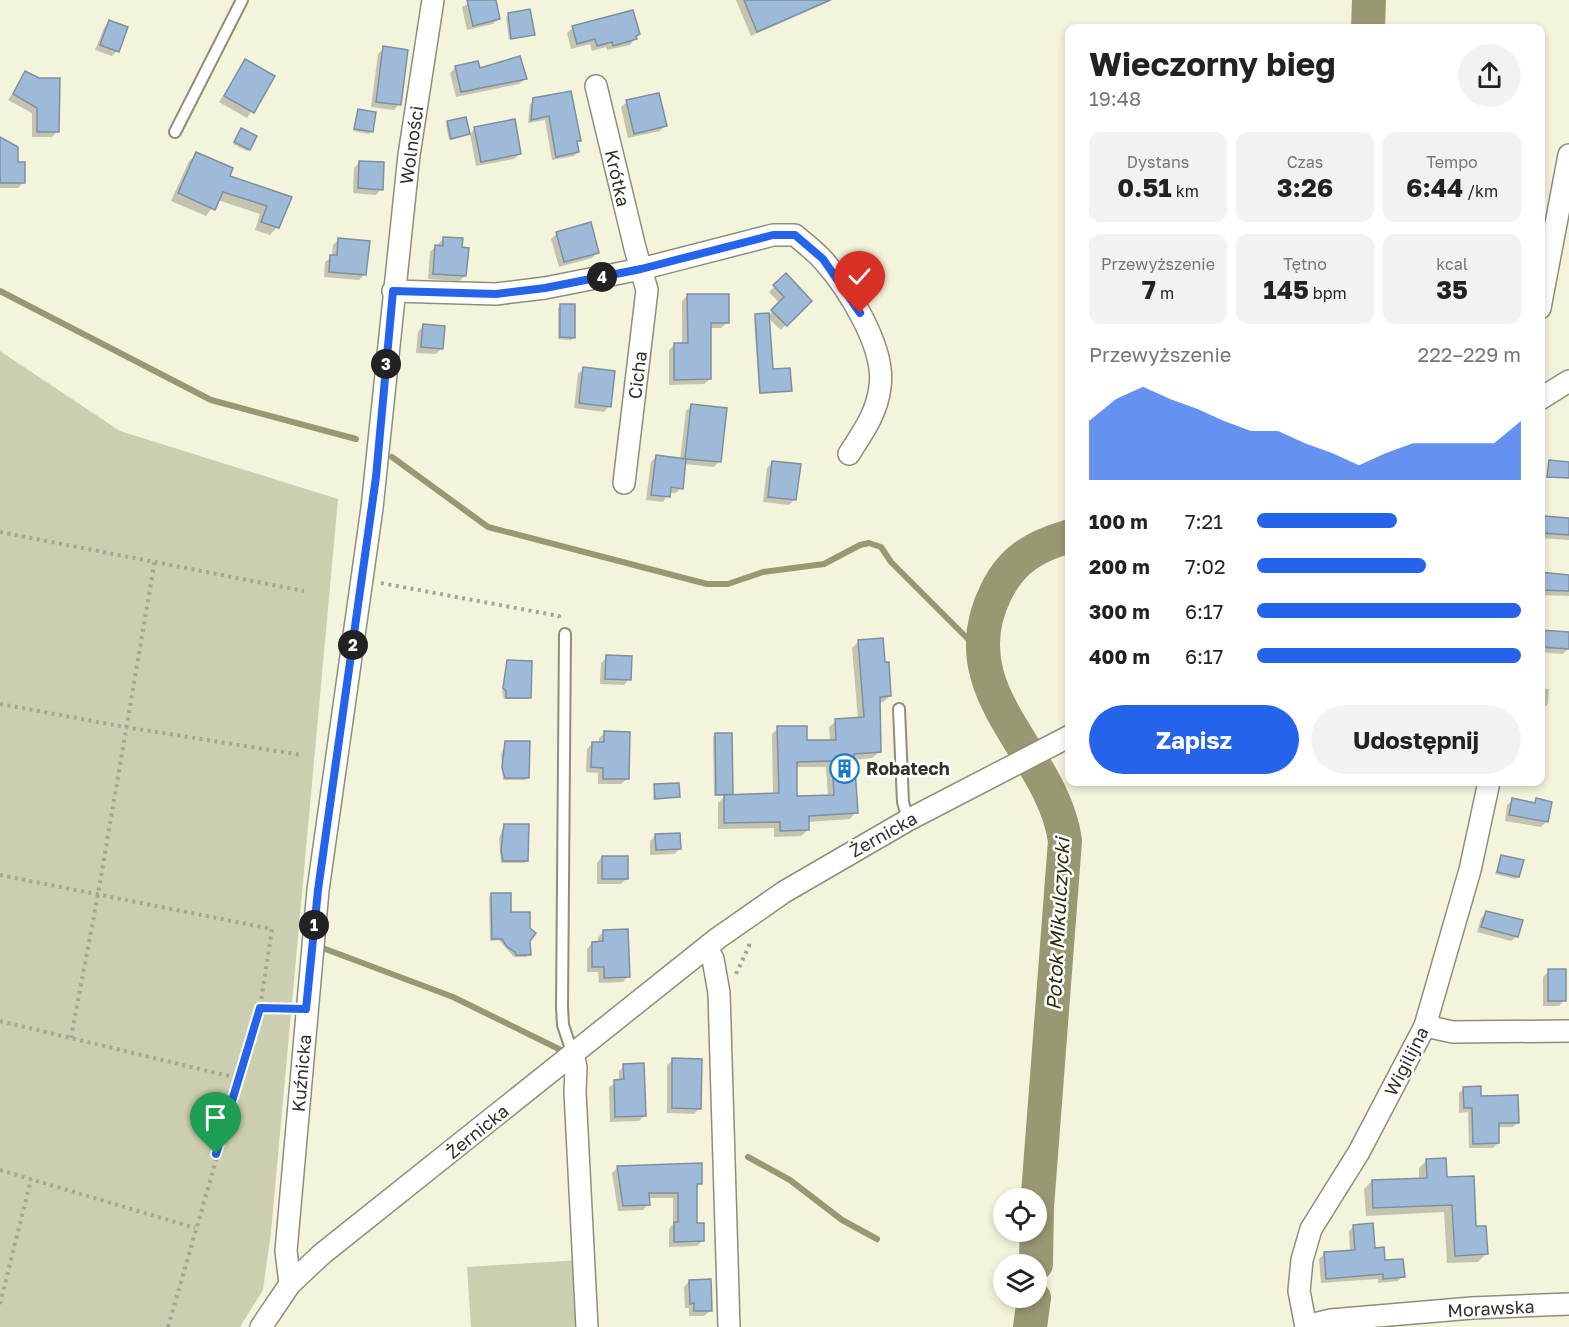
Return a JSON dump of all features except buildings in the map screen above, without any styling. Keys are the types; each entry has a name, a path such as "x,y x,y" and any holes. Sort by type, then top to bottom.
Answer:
{"street":[{"name":"Wolności","path":"393,291 430,0"},
{"name":"Krótka","path":"596,86 641,269"},
{"path":"1545,264 1569,155"},
{"path":"393,291 496,294 545,288 641,269 773,235 795,235 823,259 860,313 875,348 881,386 873,416 849,454"},
{"name":"Cicha","path":"624,483 647,290 641,269"},
{"name":"Kuźnicka","path":"290,1284 286,1251 318,890 362,580 381,428 393,291"},
{"path":"1545,396 1569,381"},
{"name":"Żernicka","path":"261,1327 290,1284 322,1254 706,948 784,892 908,820 1004,772 1063,739"},
{"name":"Wigilijna","path":"1306,1326 1299,1291 1302,1260 1311,1229 1359,1152 1425,1026 1470,870 1488,786"},
{"path":"706,948 713,959 719,993 729,1327"},
{"path":"1425,1026 1453,1032 1569,1031"},
{"path":"573,1055 576,1067 575,1104 587,1327"},
{"name":"Morawska","path":"1306,1326 1331,1320 1472,1308 1569,1304"}],"lane":[{"path":"175,132 242,0"},
{"path":"565,634 562,1007 563,1025 573,1055"},
{"path":"899,709 903,802 908,820"}],"path":[{"path":"0,532 155,560 304,591"},
{"path":"71,1038 99,894 125,727 155,560"},
{"path":"362,580 559,616 565,634"},
{"path":"0,704 125,727 302,755"},
{"path":"0,875 272,929 260,1008 237,1078 168,1327"},
{"path":"260,1008 306,1009"},
{"path":"0,1021 237,1078"},
{"path":"0,1170 195,1228"},
{"path":"0,1304 31,1179"}],"green space":[{"path":"0,351 120,431 338,499 271,1232 263,1290 240,1327 0,1327"},
{"path":"579,1260 583,1327 471,1327 467,1267"}],"waterway":[{"name":"Potok Mikulczycki","path":"1368,24 1369,0"},
{"path":"0,291 211,400 356,439"},
{"path":"392,457 488,527 707,584 728,584 763,572 824,564 860,545 869,543 881,547 891,562 983,654"},
{"name":"Potok Mikulczycki","path":"1036,1254 1037,1207 1065,841 1057,809 993,691 984,660 984,628 996,592 1017,562 1035,549 1065,538"},
{"path":"320,947 453,997 559,1049"},
{"path":"748,1157 790,1180 842,1220 877,1239"},
{"name":"Potok Mikulczycki","path":"1030,1327 1033,1308"}],"place":[{"name":"Robatech","path":"845,768"}],"route":[{"path":"216,1154 237,1078 260,1008 306,1009 318,890 376,477 393,291 496,294 545,288 641,269 773,235 795,235 823,259 860,313"}]}
